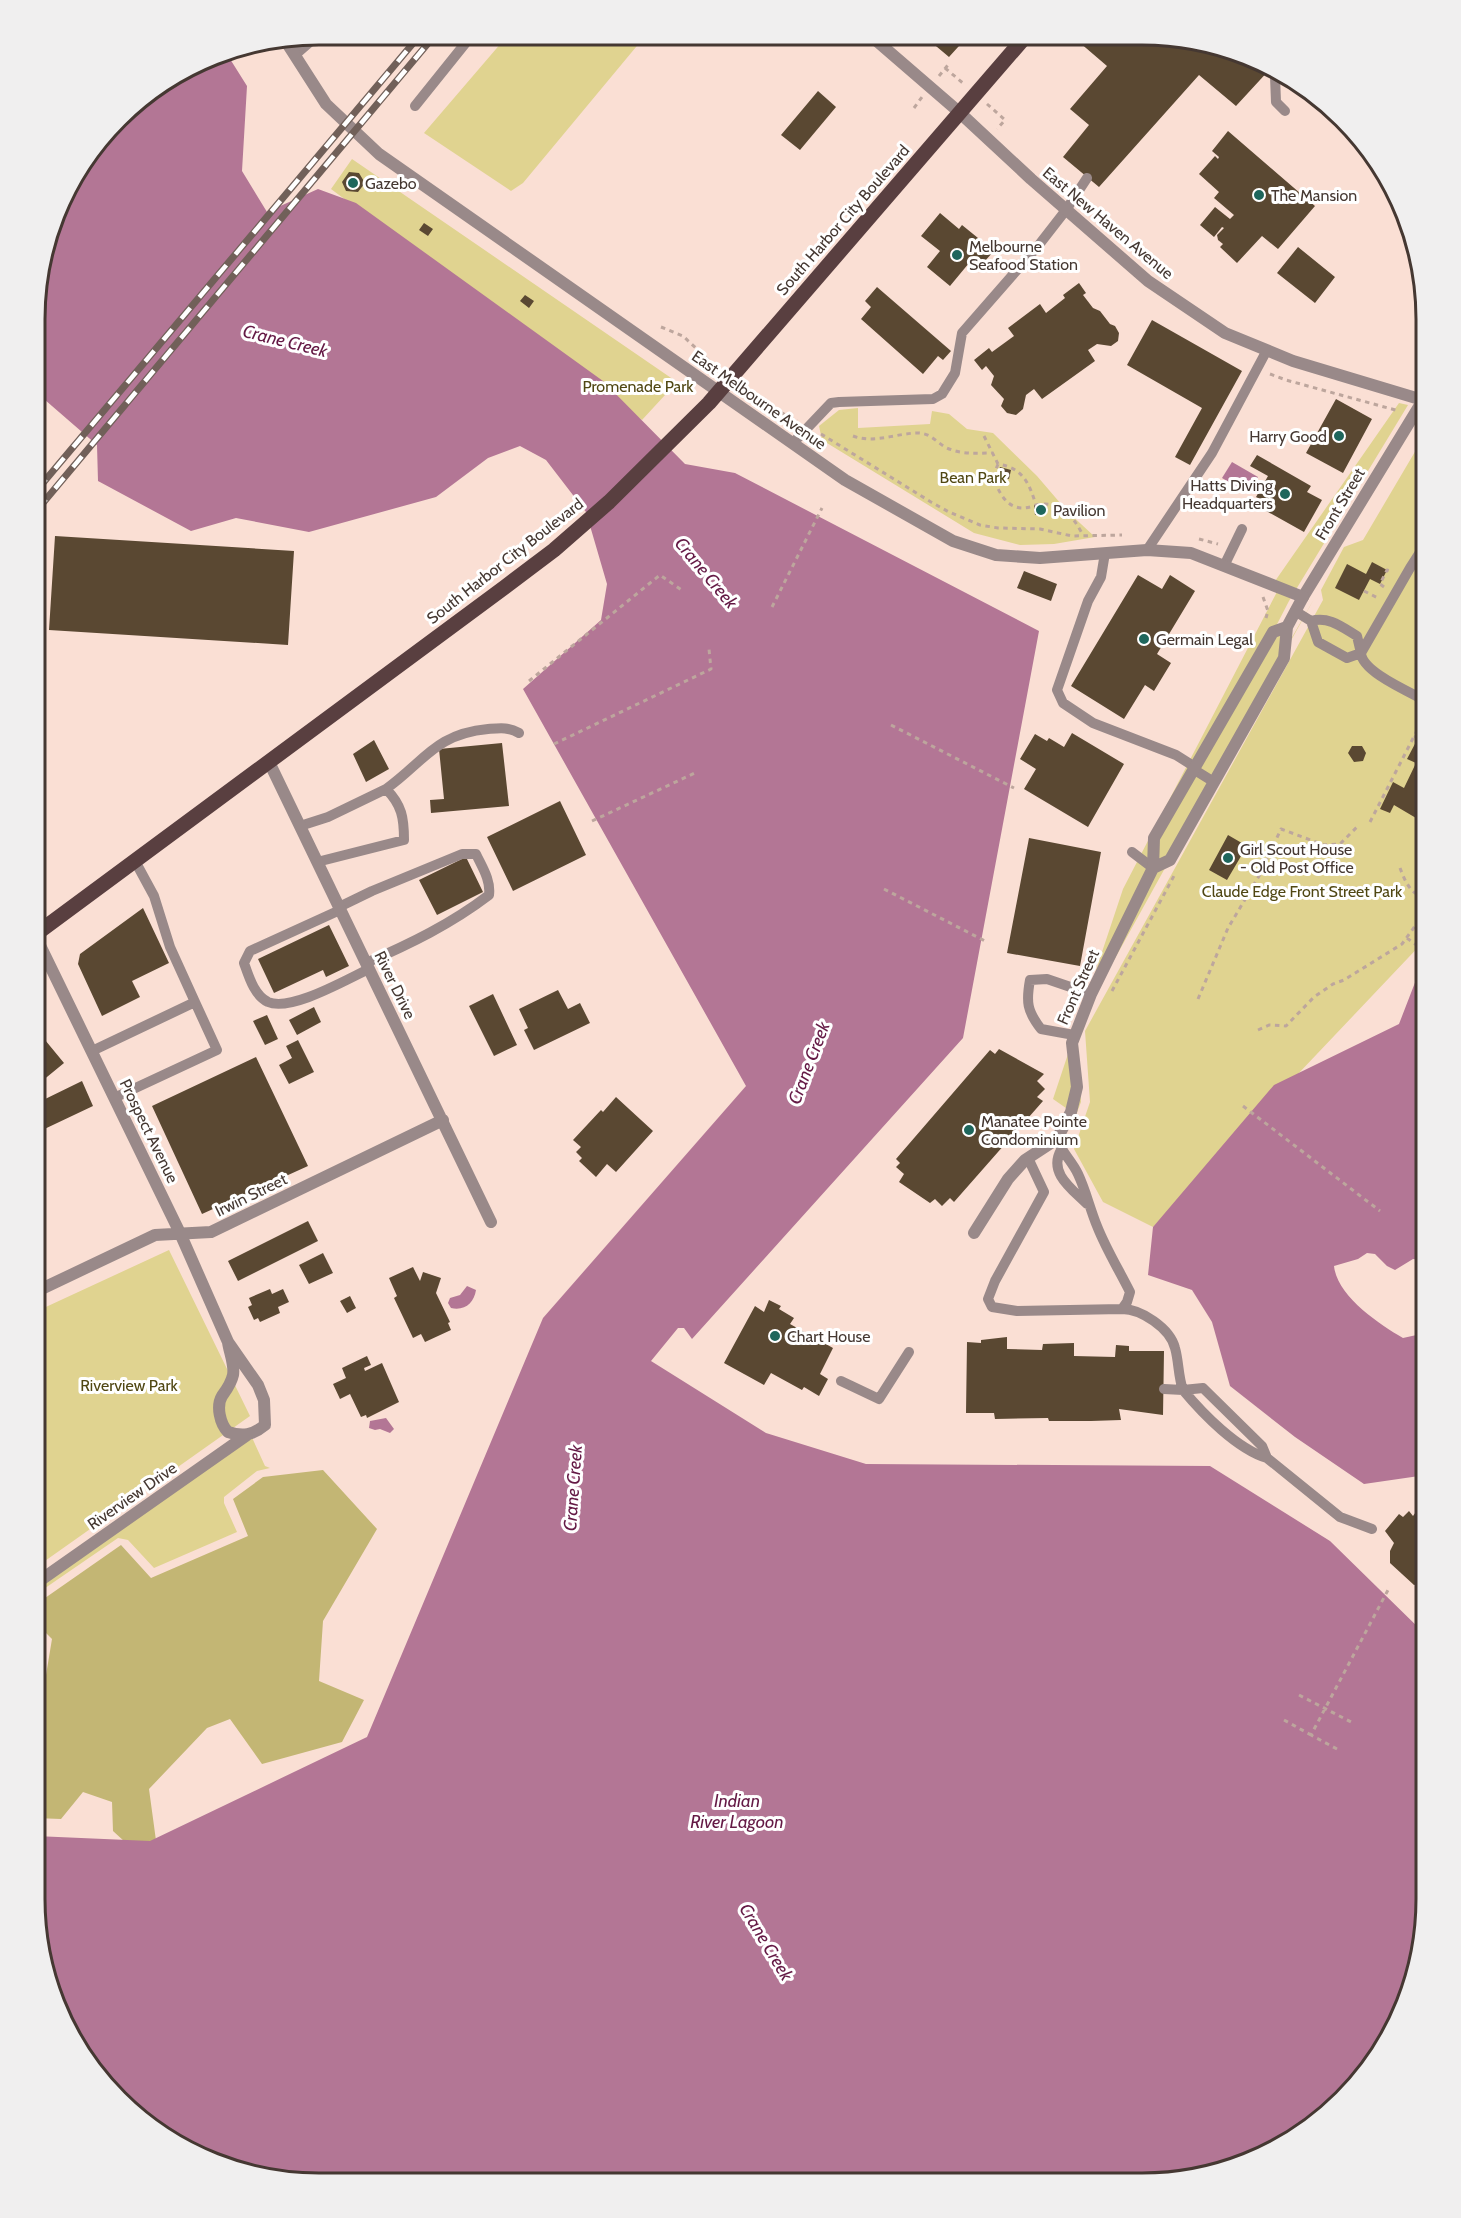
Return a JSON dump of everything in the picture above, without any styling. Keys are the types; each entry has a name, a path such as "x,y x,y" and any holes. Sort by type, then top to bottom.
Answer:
{"main road":[{"name":"South Harbor City Boulevard","path":"45,928 554,550 609,502 709,403 1017,45"}],"street":[{"name":"East New Haven Avenue","path":"881,45 1148,281 1225,333 1293,361 1416,397"},
{"name":"East Melbourne Avenue","path":"289,47 326,104 379,154 845,480 953,541 996,555 1040,558 1147,550 1191,553 1303,597"},
{"name":"Front Street","path":"1153,868 1170,860 1284,658 1287,627 1295,611 1416,411"},
{"name":"Front Street","path":"974,1233 1008,1179 1028,1158 1059,1145 1077,1087 1072,1043 1074,1035 1091,994 1153,868 1154,838 1273,632 1287,627"},
{"name":"River Drive","path":"269,762 491,1222"},
{"name":"Prospect Avenue","path":"45,954 180,1233 228,1342 258,1385 264,1400 265,1425 247,1435 228,1432 221,1420 219,1406 222,1397 229,1389 234,1372 228,1342"},
{"name":"Irwin Street","path":"45,1287 154,1235 210,1233 443,1120"},
{"name":"Riverview Drive","path":"45,1577 247,1435"}],"lane":[{"path":"415,106 464,45"},
{"path":"295,56 306,46"},
{"path":"1275,80 1276,102 1285,111"},
{"path":"793,443 831,403 933,399 942,394 955,373 962,333 1038,246 1088,178"},
{"path":"1147,550 1212,453 1267,350"},
{"path":"1224,566 1242,530"},
{"path":"1105,553 1101,577 1088,600 1057,690 1063,703 1093,723 1156,747 1214,782"},
{"path":"1295,611 1311,621 1318,642 1347,658 1362,653 1416,559"},
{"path":"1311,621 1321,619 1331,621 1357,636 1364,663 1371,670 1416,696"},
{"path":"300,826 328,817 386,789 427,753 450,737 475,730 508,727 519,733"},
{"path":"317,862 404,840 404,819 396,798 386,789"},
{"path":"1132,852 1153,868"},
{"path":"462,854 476,854 490,886 489,895 461,917 368,966 306,998 279,1005 266,1001 252,986 244,963 250,951 392,882 462,854"},
{"path":"114,1098 217,1050 170,947 154,896 135,861"},
{"path":"1074,1035 1041,1029 1032,1017 1027,998 1030,980 1047,979 1091,994"},
{"path":"92,1051 195,1002"},
{"path":"1059,1145 1057,1171 1088,1204"},
{"path":"1059,1145 1073,1162 1098,1230 1130,1292 1175,1347 1178,1376 1183,1390 1197,1407 1238,1442 1255,1454 1267,1458 1340,1517 1372,1529"},
{"path":"1028,1158 1044,1192 995,1281 988,1299 992,1307 1017,1311 1134,1309 1150,1318"},
{"path":"1122,1309 1130,1292"},
{"path":"841,1381 879,1399 909,1352"},
{"path":"1164,1389 1203,1388 1262,1446 1267,1458"}],"path":[{"path":"661,327 683,336 717,369"},
{"path":"1257,369 1286,380 1413,415"},
{"path":"742,386 766,404 931,502 980,525 1040,529 1072,536 1127,535"},
{"path":"853,436 888,438 918,433 926,434 953,450 978,455 993,453"},
{"path":"984,436 998,464 993,477 1003,499 1019,507 1029,508 1047,503 1067,511 1083,535"},
{"path":"998,464 1009,466 1025,477 1036,505"},
{"path":"772,608 822,508"},
{"path":"1193,538 1232,549"},
{"path":"528,681 660,575 683,591"},
{"path":"1364,591 1383,600"},
{"path":"1261,594 1268,611 1261,627"},
{"path":"554,744 711,669 709,649"},
{"path":"891,725 1014,788"},
{"path":"1370,822 1416,732"},
{"path":"592,821 697,772"},
{"path":"1198,999 1228,928 1259,876 1281,829 1324,845 1340,844 1357,827"},
{"path":"1400,868 1410,890 1416,894"},
{"path":"884,889 985,941"},
{"path":"1258,1030 1269,1025 1286,1026 1314,996 1402,944 1416,926"},
{"path":"1407,938 1416,945"},
{"path":"1243,1106 1380,1210"},
{"path":"1311,1735 1388,1590"},
{"path":"1299,1695 1353,1723"},
{"path":"1284,1720 1337,1749"}],"green space":[{"path":"499,45 638,45 523,183 511,191 424,133"},
{"name":"Promenade Park","path":"352,159 677,382 642,420 331,189"},
{"path":"1399,403 1408,405 1289,601 1273,632 1291,639 1314,599 1077,1027 1123,889 1279,588 1273,584"},
{"name":"Bean Park","path":"858,408 858,428 930,424 932,411 949,414 967,429 993,433 1095,537 1054,544 1020,545 974,533 822,440 819,426 839,410"},
{"name":"Claude Edge Front Street Park","path":"1416,450 1416,950 1153,1227 1103,1202 1074,1149 1090,1102 1085,1031 1323,600 1321,590 1344,547 1363,540"},
{"path":"1077,1027 1081,1102 1076,1115 1053,1099"},
{"name":"Riverview Park","path":"169,1250 250,1416 45,1561 45,1307"},
{"path":"249,1431 265,1466 270,1468 257,1471 224,1497 224,1503 237,1532 154,1568 128,1540 118,1538 45,1588 45,1580"}],"shaded area":[{"path":"323,1470 377,1529 323,1621 319,1681 364,1700 342,1742 262,1764 230,1719 207,1728 149,1789 157,1848 137,1853 113,1831 112,1802 83,1792 61,1819 45,1818 45,1681 52,1639 45,1632 45,1598 121,1545 151,1578 248,1536 233,1499 263,1477"}],"water":[{"name":"Indian River Lagoon","path":"231,60 247,86 242,171 267,212 318,189 356,203 603,381 685,464 735,473 1039,631 963,1038 692,1339 684,1328 678,1328 651,1361 766,1433 866,1464 1210,1466 1330,1541 1416,1625 1416,1899 1414,1935 1407,1970 1388,2020 1370,2051 1336,2093 1294,2127 1263,2145 1213,2164 1178,2171 1142,2173 319,2173 283,2171 248,2164 214,2152 167,2127 125,2093 91,2051 66,2004 50,1952 45,1899 45,1836 150,1841 367,1737 543,1318 746,1086 523,689 601,620 607,584 586,512 546,460 520,446 488,458 436,497 309,532 236,518 191,531 98,481 97,445 45,400 47,283 54,248 66,214 82,182 102,152 125,125 167,91 198,73"},
{"path":"1232,462 1258,477 1249,494 1222,478"},
{"path":"1416,980 1416,1259 1395,1270 1387,1266 1375,1254 1367,1253 1358,1259 1334,1266 1343,1288 1371,1317 1403,1338 1416,1335 1416,1476 1364,1484 1295,1437 1230,1386 1212,1322 1192,1290 1148,1275 1153,1227 1274,1085 1399,1024"},
{"path":"467,1286 476,1290 471,1302 465,1307 451,1308 448,1303 450,1298 460,1295"},
{"path":"386,1418 394,1429 390,1433 369,1428 370,1421"}],"building":[{"path":"935,45 960,45 949,57"},
{"path":"1082,45 1178,47 1213,54 1265,74 1236,106 1199,75 1099,187 1063,157 1089,125 1070,109 1107,66"},
{"path":"818,91 836,107 800,150 781,135"},
{"path":"1228,131 1315,206 1278,249 1262,236 1237,263 1220,247 1223,244 1218,240 1217,235 1224,228 1222,227 1214,237 1200,225 1215,207 1230,219 1234,215 1214,198 1219,192 1199,174 1215,156 1218,159 1219,157 1212,151"},
{"name":"Gazebo","path":"349,172 359,173 365,183 358,192 346,191 342,182"},
{"path":"940,213 959,229 962,225 994,251 984,262 974,257 950,286 927,267 940,251 921,236"},
{"path":"424,223 433,229 428,236 419,230"},
{"path":"1298,247 1335,277 1315,303 1277,273"},
{"path":"1079,283 1086,293 1083,295 1093,308 1100,311 1110,324 1115,326 1119,333 1118,341 1111,346 1097,344 1088,350 1095,361 1042,399 1034,389 1026,395 1023,409 1016,415 1007,413 1001,406 1004,399 991,385 994,376 986,366 982,370 974,360 989,348 992,352 1014,336 1008,328 1040,304 1046,313 1065,298 1063,295"},
{"path":"877,287 951,351 943,360 938,356 923,374 861,319 871,307 865,301"},
{"path":"525,295 534,301 529,308 520,301"},
{"path":"1152,320 1242,371 1190,465 1175,457 1202,408 1127,365"},
{"name":"Harry Good","path":"1336,399 1372,419 1343,473 1306,453"},
{"name":"Hatts Diving Headquarters","path":"1257,455 1311,486 1307,492 1322,500 1304,532 1261,508 1264,501 1256,497 1268,476 1250,466"},
{"name":"Pavilion","path":"1000,467 1011,470 1009,479 997,476"},
{"name":"Pavilion","path":"1034,505 1046,505 1047,514 1035,515"},
{"path":"55,536 294,551 288,645 49,630"},
{"path":"1372,562 1387,570 1380,584 1370,579 1359,600 1335,588 1347,564 1366,574"},
{"path":"1024,571 1057,584 1051,601 1017,588"},
{"path":"1138,575 1162,589 1170,575 1195,591 1157,654 1171,663 1154,691 1145,685 1124,719 1071,686"},
{"path":"1072,733 1124,764 1088,827 1024,789 1036,769 1020,759 1035,734 1047,741 1049,738 1064,747"},
{"path":"374,740 389,769 366,782 353,754"},
{"path":"1416,742 1416,763 1407,759"},
{"path":"502,743 509,806 431,813 430,800 444,799 439,749"},
{"path":"1352,746 1362,746 1366,753 1363,761 1354,762 1348,753"},
{"path":"1416,763 1416,818 1394,805 1390,813 1380,809 1393,782 1404,788"},
{"path":"560,801 586,855 513,891 487,837"},
{"name":"Girl Scout House - Old Post Office","path":"1228,835 1247,846 1227,880 1209,870"},
{"path":"1029,838 1101,852 1080,966 1007,953"},
{"path":"466,857 483,892 437,915 419,880"},
{"path":"143,908 169,963 132,981 140,997 102,1016 78,964 80,954"},
{"path":"329,925 349,966 326,977 323,970 274,993 258,959"},
{"path":"558,990 568,1009 580,1003 590,1023 534,1050 524,1030 528,1028 519,1009"},
{"path":"493,994 517,1045 494,1056 469,1006"},
{"path":"314,1007 321,1022 297,1035 289,1020"},
{"path":"267,1015 278,1039 265,1045 253,1021"},
{"path":"45,1040 64,1063 45,1079"},
{"path":"298,1040 314,1072 289,1084 279,1065 292,1058 286,1046"},
{"name":"Manatee Pointe Condominium","path":"999,1049 1044,1074 1037,1081 1045,1089 1037,1097 1043,1101 954,1202 950,1198 942,1206 935,1199 930,1203 899,1182 904,1174 896,1167 900,1163 896,1159 990,1050 995,1054"},
{"path":"256,1057 308,1166 202,1214 152,1106"},
{"path":"82,1081 93,1106 45,1129 45,1099"},
{"path":"616,1097 653,1131 616,1172 607,1164 596,1177 579,1161 582,1158 576,1152 581,1147 573,1140"},
{"path":"308,1221 318,1241 238,1281 228,1261"},
{"path":"323,1253 333,1273 309,1284 299,1265"},
{"path":"413,1267 420,1281 423,1272 441,1278 436,1293 450,1322 448,1323 451,1330 425,1342 421,1334 413,1338 394,1298 397,1296 389,1278"},
{"path":"270,1289 272,1294 283,1289 289,1302 278,1307 280,1313 260,1322 258,1318 254,1320 248,1307 252,1305 249,1298"},
{"path":"350,1296 356,1308 347,1313 340,1301"},
{"name":"Chart House","path":"769,1300 781,1306 779,1309 794,1318 790,1324 833,1348 820,1374 828,1379 819,1396 804,1387 802,1390 771,1373 764,1385 724,1363 755,1306 764,1312"},
{"path":"1007,1337 1007,1349 1042,1350 1043,1344 1074,1343 1074,1356 1115,1357 1116,1345 1129,1346 1129,1351 1164,1351 1163,1415 1119,1409 1121,1420 1049,1421 1048,1418 995,1419 994,1413 966,1413 967,1342 981,1343 981,1340"},
{"path":"367,1356 371,1365 364,1368 365,1371 382,1363 399,1402 367,1418 366,1415 361,1417 350,1394 340,1399 333,1384 346,1378 342,1368"},
{"path":"1409,1511 1413,1516 1416,1512 1416,1585 1414,1585 1390,1563 1390,1551 1394,1543 1385,1531 1399,1514 1403,1517"}],"railway":[{"path":"45,480 412,45"},
{"path":"45,500 427,45"}],"place":[{"name":"Gazebo","path":"353,183"},
{"name":"The Mansion","path":"1259,195"},
{"name":"Melbourne Seafood Station","path":"957,255"},
{"name":"Harry Good","path":"1339,436"},
{"name":"Hatts Diving Headquarters","path":"1285,494"},
{"name":"Pavilion","path":"1041,510"},
{"name":"Germain Legal","path":"1144,639"},
{"name":"Girl Scout House - Old Post Office","path":"1228,858"},
{"name":"Manatee Pointe Condominium","path":"969,1130"},
{"name":"Chart House","path":"775,1336"}],"water label":[{"name":"Crane Creek","path":"285,341"},
{"name":"Crane Creek","path":"706,573"},
{"name":"Crane Creek","path":"809,1063"},
{"name":"Crane Creek","path":"573,1488"},
{"name":"Crane Creek","path":"766,1942"}]}
